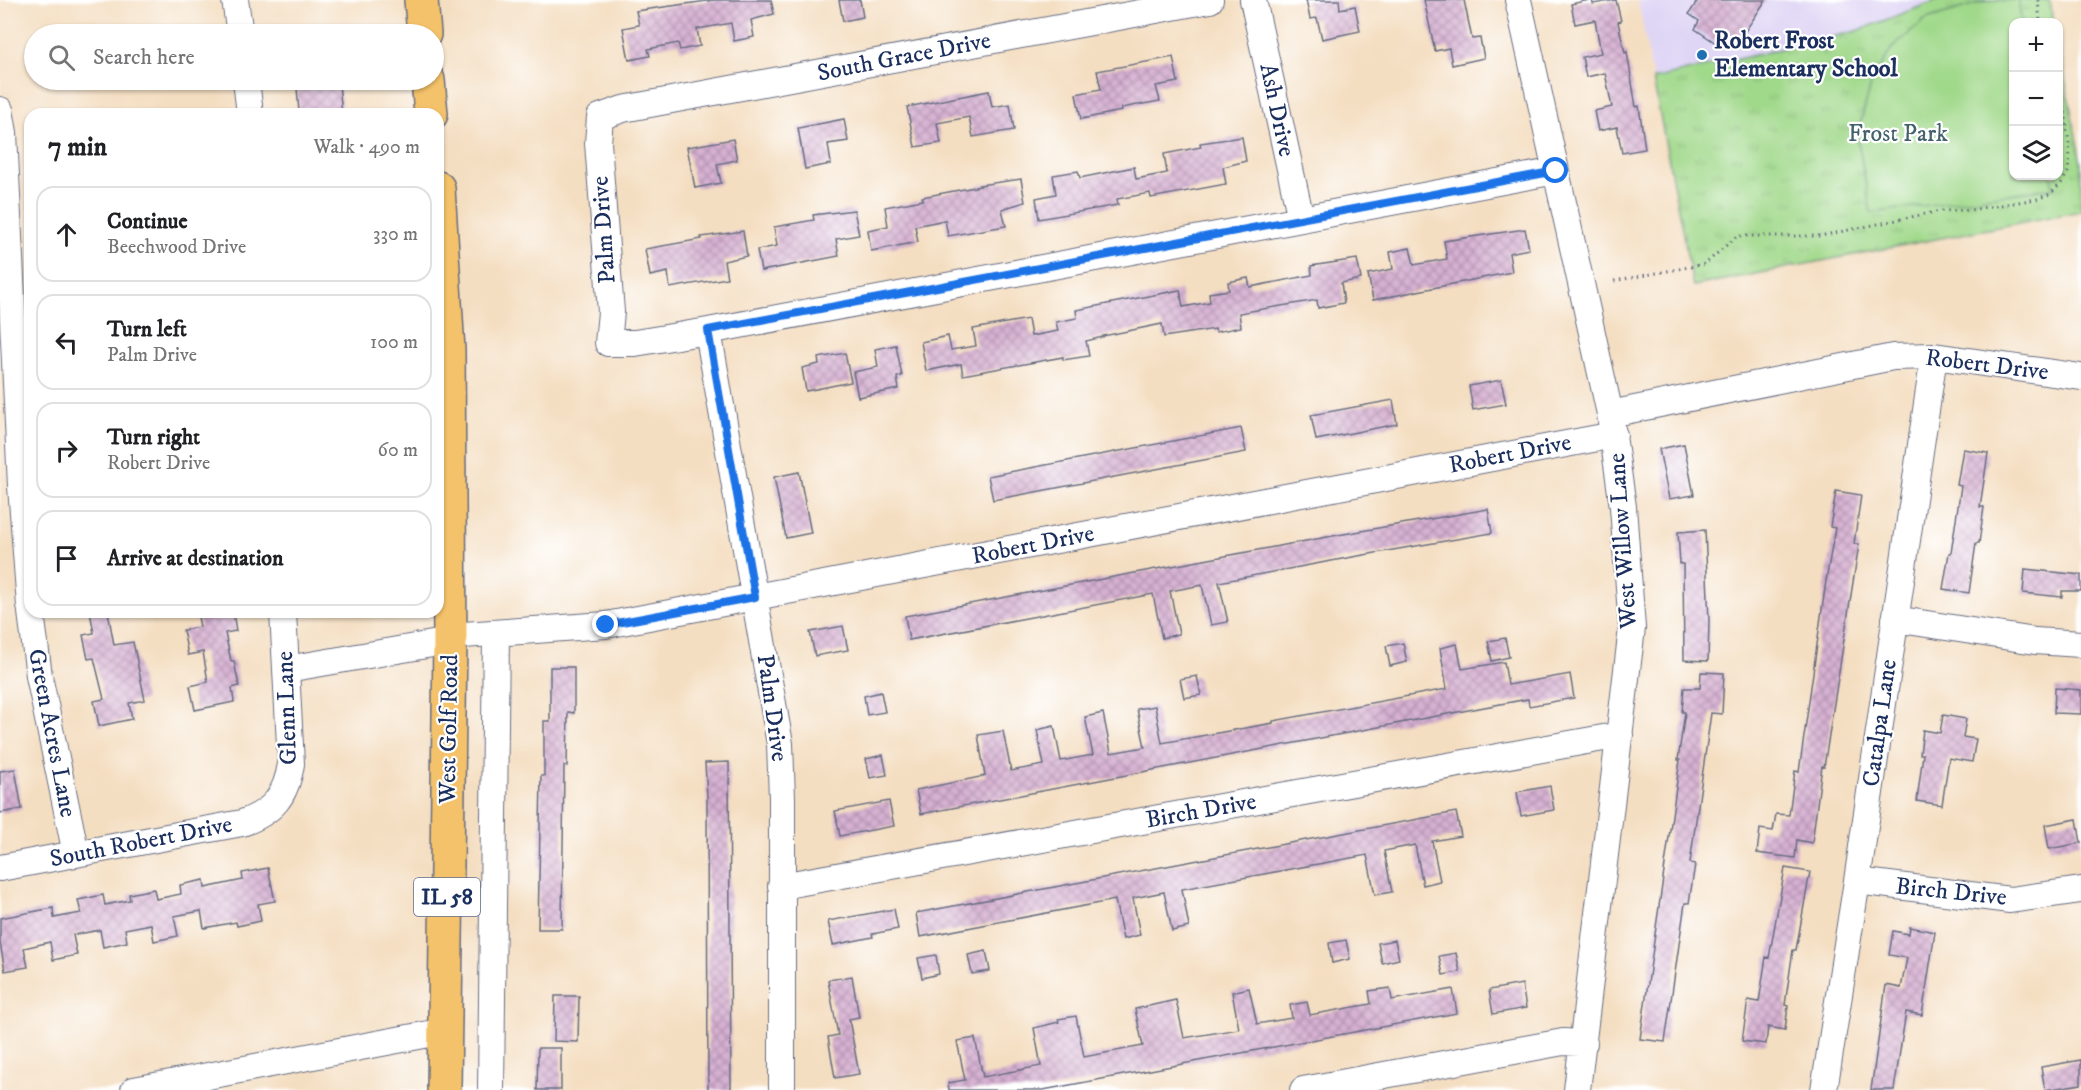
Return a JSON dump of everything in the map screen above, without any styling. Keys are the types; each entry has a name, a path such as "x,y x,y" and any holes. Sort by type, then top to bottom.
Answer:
{"main road":[{"path":"421,0 423,24"},
{"path":"429,90 430,108"},
{"name":"West Golf Road","path":"444,285 448,350 450,639 444,1090"}],"street":[{"path":"235,0 239,24"},
{"name":"South Grace Drive","path":"600,117 623,109 1209,0"},
{"name":"Ash Drive","path":"1254,0 1300,219"},
{"name":"West Willow Lane","path":"1518,0 1612,424 1623,507 1632,628 1577,1090"},
{"path":"247,90 249,108"},
{"path":"0,110 4,133 24,526"},
{"name":"Palm Drive","path":"600,117 598,142 610,312 608,343 635,343 708,330 780,744 782,1090"},
{"path":"708,330 1556,171"},
{"name":"Robert Drive","path":"287,669 450,639 606,625 755,597 1612,424 1893,357 1934,356 2081,376"},
{"name":"Catalpa Lane","path":"1824,1090 1934,356"},
{"name":"Green Acres Lane","path":"32,618 39,676 76,854"},
{"name":"Glenn Lane","path":"277,802 286,786 291,764 283,618"},
{"path":"1895,619 2035,642 2081,644"},
{"name":"West Golf Road","path":"491,1090 496,634"},
{"name":"Birch Drive","path":"781,886 1620,735"},
{"name":"South Robert Drive","path":"0,868 242,823 264,813 277,802"},
{"name":"Birch Drive","path":"1857,881 2010,900 2081,890"},
{"path":"134,1090 445,1032"},
{"path":"1303,1090 1563,1042 1584,1043"}],"path":[{"path":"2038,0 2040,18"},
{"path":"1614,280 1705,264 1737,236 1820,236 1940,211 1970,210 2044,197 2061,184 2068,172 2070,152 2063,106"}],"shaded area":[{"name":"Robert Frost Elementary School","path":"1638,0 1937,0 1857,31 1653,79"}],"green space":[{"name":"Frost Park","path":"1937,0 2049,0 2053,18 2009,18 2009,180 2063,180 2063,68 2081,163 2081,211 1693,286 1653,79 1857,31"},
{"path":"1990,0 2018,0 2021,18 2009,18 2009,180 2052,180 2053,188 1871,213 1857,135 1871,85 1891,49 1926,19"}],"building":[{"path":"714,0 771,0 774,14 751,20 754,37 734,41 731,23 697,29 700,46 680,50 678,43 648,49 650,56 629,60 623,28 639,25 636,11"},
{"path":"839,0 860,0 863,17 843,21"},
{"path":"1306,0 1339,0 1340,9 1355,6 1360,31 1322,39 1317,18 1310,19"},
{"path":"1424,0 1464,0 1472,39 1480,38 1484,58 1452,65 1449,48 1435,51"},
{"path":"1592,0 1593,4 1616,0 1621,21 1618,22 1625,53 1627,52 1636,107 1639,106 1645,149 1622,153 1617,127 1598,131 1594,111 1612,107 1605,73 1586,77 1582,57 1601,53 1595,20 1575,24 1571,4"},
{"path":"1698,0 1766,0 1736,45 1725,36 1719,45 1695,29 1699,21 1689,14"},
{"path":"1173,57 1178,82 1156,86 1160,101 1121,108 1122,111 1081,119 1076,94 1101,89 1097,71"},
{"path":"297,90 340,90 341,108 299,108"},
{"path":"989,91 992,107 1010,104 1014,130 973,137 969,117 937,123 941,143 915,147 907,107"},
{"path":"844,119 848,141 828,144 831,164 805,169 798,128"},
{"path":"1242,137 1246,161 1223,167 1226,184 1151,198 1150,193 1117,199 1118,205 1039,219 1036,198 1056,194 1053,175 1078,171 1080,178 1134,167 1136,179 1167,173 1164,154 1201,147 1200,143"},
{"path":"733,139 737,160 717,164 721,183 695,188 687,147"},
{"path":"1021,179 1025,202 1002,209 1006,226 948,236 945,220 915,226 918,242 871,251 868,230 888,226 885,207 923,200 922,197 979,185"},
{"path":"854,210 859,235 836,239 839,256 761,271 757,250 777,246 774,227 814,220 813,215"},
{"path":"1525,229 1529,249 1509,253 1512,272 1373,300 1368,274 1393,269 1390,252 1410,248 1414,265 1447,259 1444,241"},
{"path":"743,231 747,256 724,261 727,278 670,288 668,272 650,276 645,249"},
{"path":"1357,259 1361,279 1341,283 1344,303 1318,308 1317,300 1239,313 1241,327 1216,332 1215,329 1164,337 1162,324 1103,336 1086,341 1089,356 1063,360 1063,357 963,375 961,364 926,371 921,342 948,336 951,350 976,346 973,329 1028,319 1031,336 1058,331 1056,322 1077,318 1076,310 1180,290 1183,307 1210,302 1209,293 1229,290 1228,282 1248,278 1250,287 1312,275 1311,266"},
{"path":"896,345 902,376 897,377 899,389 858,397 853,372 878,367 875,349"},
{"path":"845,353 851,382 806,391 802,368 819,364 818,358"},
{"path":"1501,380 1506,404 1473,410 1469,386"},
{"path":"1393,400 1397,424 1316,440 1311,415"},
{"path":"1241,428 1246,452 993,500 988,476"},
{"path":"1684,444 1694,495 1669,499 1659,449"},
{"path":"1963,449 1988,453 1980,507 1984,507 1969,593 1943,589 1961,486 1957,485"},
{"path":"799,472 811,533 786,538 774,477"},
{"path":"1836,491 1861,495 1854,544 1859,544 1824,767 1822,766 1812,843 1797,840 1795,858 1757,853 1760,829 1773,831 1776,814 1789,815 1795,771 1799,772 1835,528 1830,527"},
{"path":"1488,509 1492,533 1219,582 1228,622 1211,625 1202,585 1170,591 1179,634 1162,638 1153,594 909,640 905,616"},
{"path":"1705,530 1709,621 1708,661 1684,660 1683,564 1680,564 1678,532"},
{"path":"2025,569 2081,575 2081,591 2062,591 2062,597 2023,593"},
{"path":"91,618 109,618 114,645 133,642 145,700 129,703 132,719 99,726 94,701 104,699 94,658 88,659 83,635 94,633"},
{"path":"198,618 234,618 236,631 225,633 239,686 232,688 234,702 195,710 190,686 208,682 203,652 188,655 183,630 200,627"},
{"path":"843,626 848,650 815,656 810,632"},
{"path":"1505,638 1509,657 1492,661 1488,641"},
{"path":"1403,643 1407,662 1390,666 1386,646"},
{"path":"1457,644 1462,669 1504,662 1508,685 1570,674 1574,698 1529,706 1528,699 921,814 916,790 985,776 978,735 1003,731 1011,771 1044,765 1037,730 1054,726 1061,761 1093,755 1085,717 1103,713 1111,753 1145,747 1137,709 1155,706 1162,743 1273,723 1273,721 1447,689 1440,648"},
{"path":"550,667 574,667 574,713 568,712 567,766 564,766 562,929 538,929 541,776 544,776 544,721 550,721"},
{"path":"1701,672 1724,673 1722,714 1711,713 1690,863 1695,864 1689,903 1685,903 1665,1042 1640,1039 1680,760 1678,760 1685,712 1682,712 1684,688 1700,688"},
{"path":"1197,676 1201,695 1184,698 1180,679"},
{"path":"2055,688 2081,690 2081,714 2054,713"},
{"path":"881,692 885,712 867,715 864,696"},
{"path":"1943,715 1966,719 1963,737 1976,739 1972,762 1949,758 1942,805 1917,801 1923,754 1920,754 1923,730 1940,733"},
{"path":"883,755 887,775 870,778 866,759"},
{"path":"729,762 731,1090 708,1090 705,763"},
{"path":"15,769 22,809 0,813 0,771"},
{"path":"1550,786 1554,810 1521,816 1517,792"},
{"path":"889,801 894,826 840,836 835,811"},
{"path":"1456,812 1461,836 1432,841 1440,881 1423,885 1415,845 1384,851 1392,892 1375,895 1367,855 1182,889 1189,927 1172,931 1164,892 1133,898 1140,935 1123,939 1115,900 920,937 916,913"},
{"path":"2077,819 2081,843 2049,849 2045,825"},
{"path":"268,868 275,901 258,904 261,921 237,926 236,922 204,928 201,911 174,916 178,936 154,941 151,924 125,929 127,942 103,947 100,930 73,935 77,955 53,960 50,942 24,948 28,967 5,971 0,943 0,918 53,908 54,918 81,913 78,900 103,895 105,905 130,900 129,894 154,889 156,899 181,894 180,885 204,880 205,888 243,880 242,873"},
{"path":"1785,868 1810,872 1796,950 1793,950 1785,1005 1788,1006 1785,1030 1768,1027 1766,1044 1742,1041 1748,1000 1759,1002"},
{"path":"894,909 898,929 833,945 828,921"},
{"path":"1910,927 1935,932 1922,1015 1906,1012 1894,1090 1871,1090 1886,985 1901,988 1907,958 1889,955 1893,931 1909,934"},
{"path":"1346,940 1350,959 1332,963 1329,943"},
{"path":"1395,940 1399,959 1382,963 1378,943"},
{"path":"986,951 990,971 972,974 968,955"},
{"path":"1456,953 1460,972 1443,975 1439,956"},
{"path":"936,955 939,974 922,978 918,958"},
{"path":"852,976 859,1017 849,1019 859,1074 835,1078 828,1037 838,1035 828,980"},
{"path":"1522,984 1526,1008 1493,1014 1489,990"},
{"path":"1249,988 1257,1024 1292,1018 1290,1005 1307,1002 1310,1015 1371,1004 1369,991 1390,988 1392,1000 1453,989 1457,1013 1043,1090 949,1090 948,1083 965,1080 957,1041 975,1038 983,1077 1041,1066 1034,1028 1059,1022 1058,1019 1076,1016 1084,1057 1143,1046 1135,1009 1176,1000 1184,1038 1239,1029 1232,992"},
{"path":"555,996 579,996 578,1042 554,1041"},
{"path":"538,1048 561,1048 561,1090 537,1090"},
{"path":"2081,1060 2081,1084 2045,1090 2041,1067"}],"place":[{"name":"Robert Frost Elementary School","path":"1702,55"}],"route":[{"path":"606,625 755,597 708,330 1556,171"}]}
